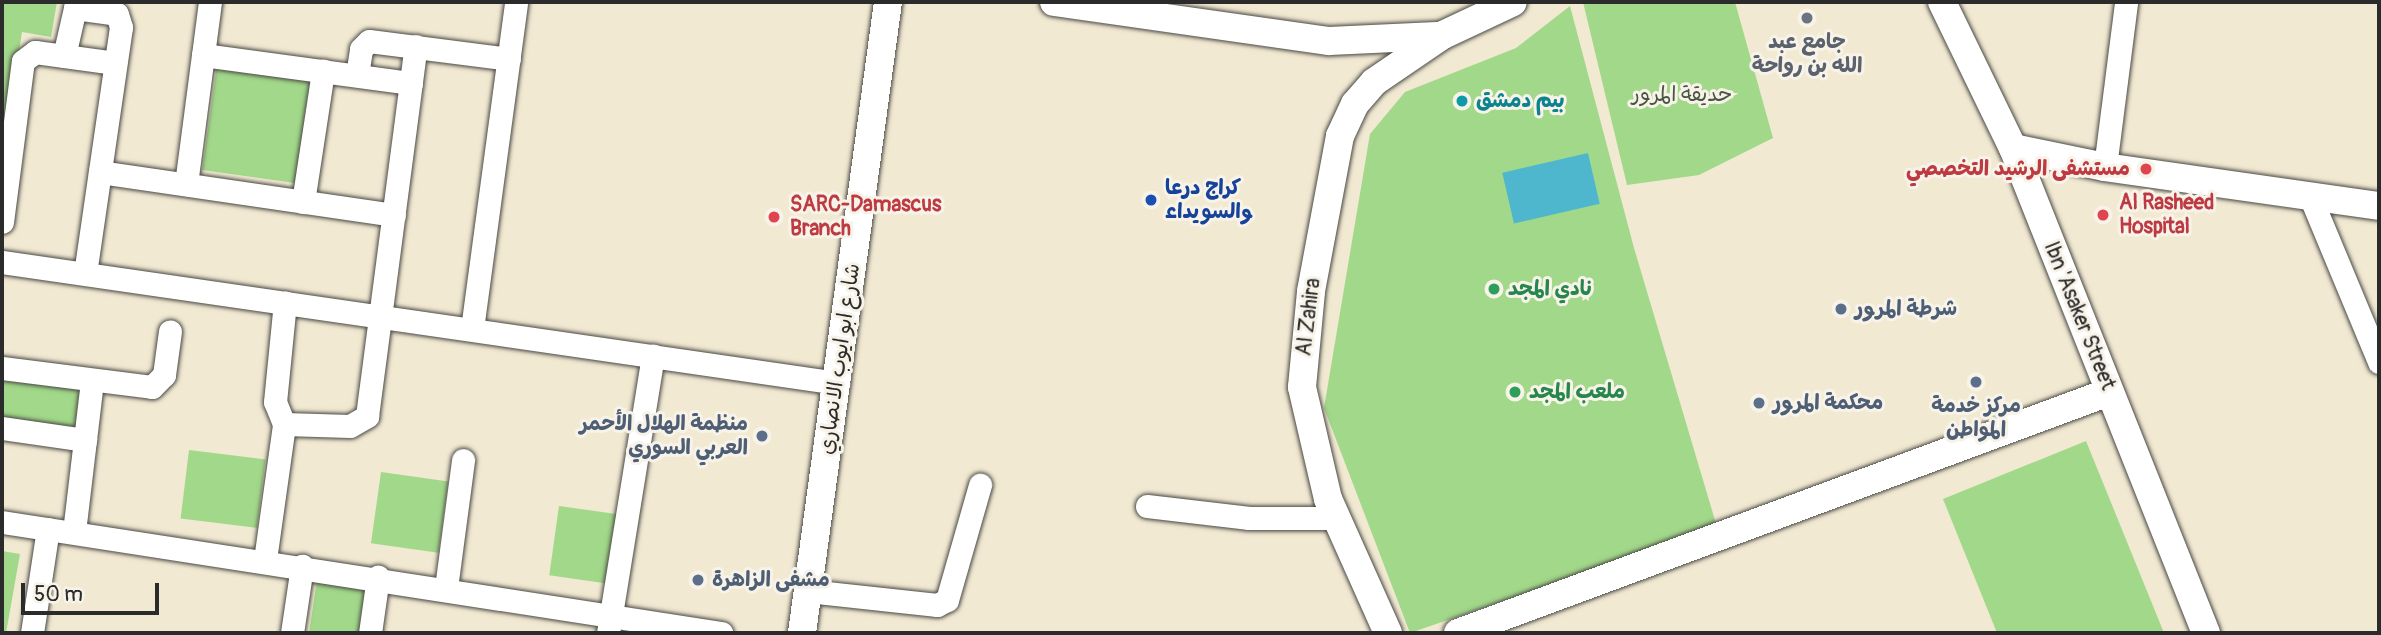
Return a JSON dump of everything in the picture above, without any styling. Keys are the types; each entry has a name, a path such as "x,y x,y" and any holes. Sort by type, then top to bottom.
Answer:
{"main road":[{"name":"شارع ابو ايوب الانصاري","path":"802,633 888,2"},
{"name":"Al Zahira","path":"1388,633 1337,518 1313,443 1302,387 1311,291 1340,136 1355,104 1374,82 1443,35 1513,2"},
{"name":"Ibn 'Asaker Street","path":"1942,2 2012,148 2206,633"},
{"name":"Al Zahira","path":"1069,3 1329,41 1443,35"},
{"path":"2012,148 2105,167 2379,206"},
{"path":"1458,633 2109,392"}],"street":[{"path":"186,184 210,2"},
{"path":"472,330 516,2"},
{"path":"2105,167 2126,2"},
{"path":"64,56 71,14 82,6 111,11 120,18 85,273"},
{"path":"357,75 360,49 369,41 509,59"},
{"path":"284,424 350,426 363,422 416,46"},
{"path":"2,222 6,163 23,61 35,52 115,63"},
{"path":"203,55 411,83"},
{"path":"303,202 323,71"},
{"path":"100,172 394,215"},
{"path":"2310,196 2379,362"},
{"path":"2,261 838,383"},
{"path":"265,560 284,424 275,401 285,302"},
{"path":"2,368 146,388 157,384 164,375 170,331"},
{"path":"609,624 653,356"},
{"path":"74,532 92,381"},
{"path":"2,428 85,440"},
{"path":"446,589 463,460"},
{"path":"808,591 937,605 947,600 980,485"},
{"path":"1147,506 1250,518 1337,518"},
{"path":"2,522 378,577 609,624 721,633"},
{"path":"32,633 48,528"},
{"path":"292,633 302,566"},
{"path":"370,633 378,577"}],"green space":[{"path":"2,2 57,2 51,37 22,32 6,133 2,132"},
{"name":"حديقة المرور","path":"1583,2 1735,2 1773,138 1699,175 1627,185"},
{"name":"نادي المجد","path":"1570,6 1634,248 1717,527 1410,633 1324,408 1370,134 1405,92 1516,48"},
{"path":"217,65 315,79 300,184 202,170"},
{"path":"2,376 83,387 77,434 2,423"},
{"path":"2086,441 2164,633 1997,633 1943,499"},
{"path":"189,450 265,459 257,528 181,518"},
{"path":"381,472 448,481 438,553 371,543"},
{"path":"559,506 616,514 607,583 549,575"},
{"path":"2,551 20,554 6,633 2,633"},
{"path":"317,580 371,588 365,633 309,633"}],"water":[{"path":"1588,153 1600,204 1514,223 1502,173"}],"place":[{"name":"جامع عبد الله بن رواحة","path":"1807,18"},
{"name":"بيم دمشق","path":"1462,101"},
{"name":"مستشفى الرشيد التخصصي","path":"2146,169"},
{"name":"كراج درعا والسويداء","path":"1151,200"},
{"name":"Al Rasheed Hospital","path":"2103,215"},
{"name":"SARC-Damascus Branch","path":"774,217"},
{"name":"نادي المجد","path":"1494,289"},
{"name":"شرطة المرور","path":"1841,309"},
{"name":"مركز خدمة المواطن","path":"1976,382"},
{"name":"ملعب المجد","path":"1515,392"},
{"name":"محكمة المرور","path":"1759,403"},
{"name":"منظمة الهلال الأحمر العربي السوري","path":"762,436"},
{"name":"مشفى الزاهرة","path":"698,580"}]}
